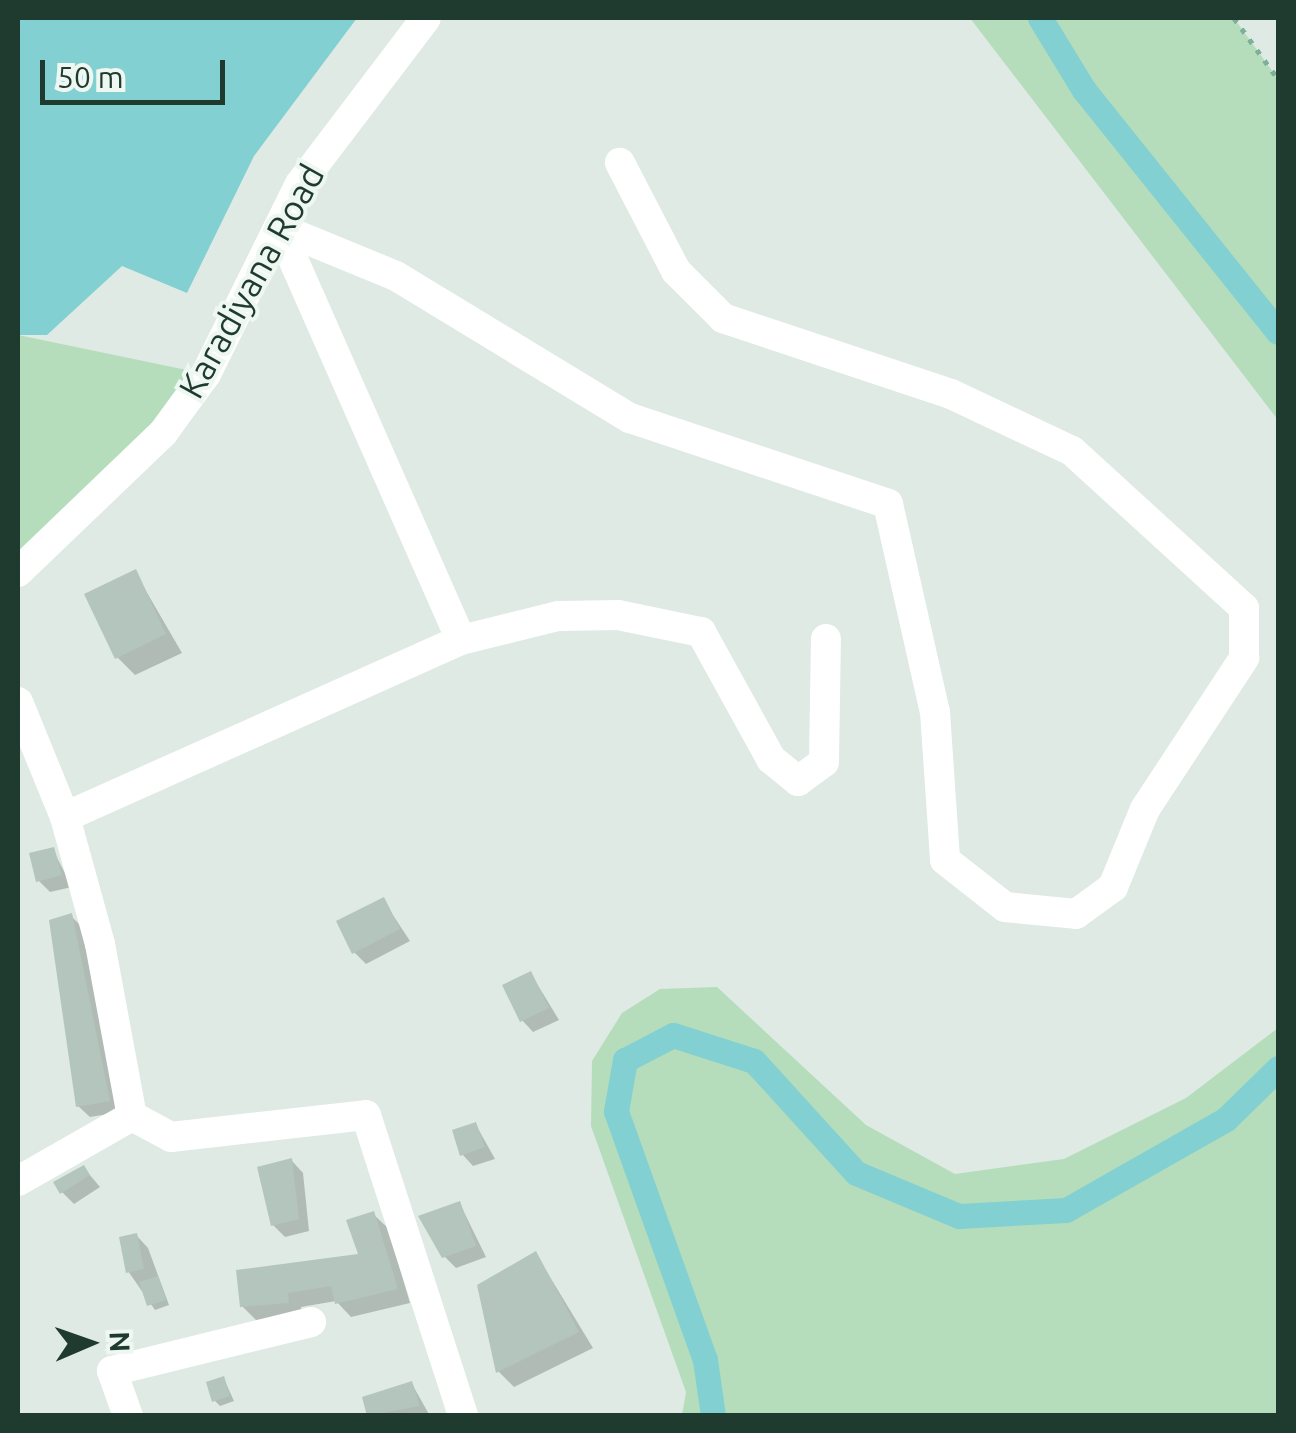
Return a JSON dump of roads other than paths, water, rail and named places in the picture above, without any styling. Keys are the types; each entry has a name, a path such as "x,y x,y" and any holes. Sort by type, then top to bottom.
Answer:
{"street":[{"name":"Karadiyana Road","path":"18,572 163,433 206,374 300,184 426,18"},
{"path":"279,228 396,276 630,418 888,504 936,712 945,860 1006,908 1076,914 1113,887 1145,809 1244,658 1244,608 1072,451 951,394 723,318 676,271 620,163"},
{"path":"279,228 461,640"},
{"path":"64,817 461,640 512,628 618,615 701,632 771,759 798,780 824,762 826,638"},
{"path":"18,702 64,817 100,944 132,1116"},
{"path":"18,1181 132,1116"},
{"path":"132,1116 171,1138 366,1116 463,1416"},
{"path":"128,1416 112,1371 311,1322"}],"water":[{"path":"18,18 357,18 254,156 187,293 122,266 47,335 18,335"}],"waterway":[{"path":"1040,18 1084,90 1278,332"},
{"path":"713,1416 705,1360 616,1111 625,1060 673,1035 754,1061 856,1173 959,1216 1066,1210 1226,1119 1278,1068"}]}
